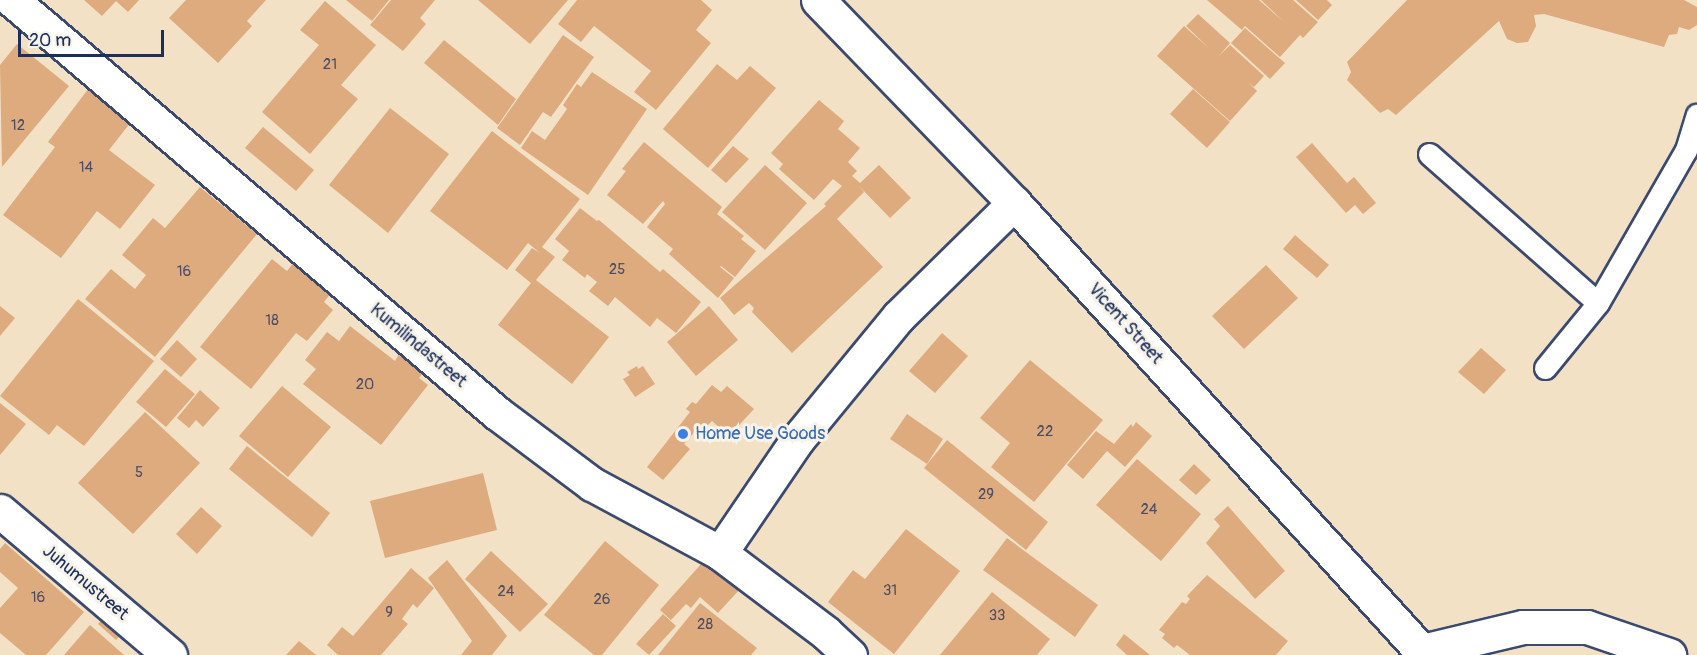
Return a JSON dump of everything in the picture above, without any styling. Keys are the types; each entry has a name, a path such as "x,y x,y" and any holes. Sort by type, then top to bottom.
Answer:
{"street":[{"name":"Kumilindastreet","path":"12,0 497,413 592,484 720,553 826,633 850,655"},
{"name":"Vicent Street","path":"818,0 1014,203 1423,653"},
{"path":"720,553 797,440 890,326 1014,203"},
{"name":"Juhumustreet","path":"0,511 170,655"},
{"path":"1423,653 1523,627 1587,627 1669,655"}],"lane":[{"path":"1545,368 1598,303 1686,150 1697,115"},
{"path":"1430,154 1598,303"}],"building":[{"path":"84,0 139,0 128,12 116,1 102,16"},
{"path":"186,0 266,0 247,21 252,26 218,63 169,18"},
{"path":"346,0 389,0 372,21"},
{"path":"391,0 435,0 420,18 426,24 403,51 370,25"},
{"path":"478,0 568,0 530,44"},
{"path":"577,0 701,0 712,10 696,30 711,43 656,110 634,92 651,71 594,26 581,42 558,24"},
{"path":"1207,0 1259,0 1284,22 1261,0 1293,0 1318,22 1303,38 1300,35 1280,57 1245,26 1242,30"},
{"path":"1296,0 1327,0 1332,5 1318,20"},
{"path":"1407,0 1684,0 1697,7 1697,25 1689,30 1679,27 1677,34 1669,35 1664,47 1544,14 1534,15 1536,26 1528,42 1517,43 1507,39 1499,21 1396,115 1388,109 1380,113 1347,80 1351,72 1347,62"},
{"path":"325,1 376,45 341,85 358,99 310,154 262,112 319,45 300,30"},
{"path":"1198,14 1230,43 1218,57 1230,45 1264,76 1254,87 1249,83 1257,91 1230,121 1157,56 1184,26 1211,50 1186,26"},
{"path":"1245,28 1285,63 1270,79 1231,43"},
{"path":"563,35 594,57 551,117 543,112 520,145 497,128"},
{"path":"444,40 516,99 498,125 424,63"},
{"path":"17,44 69,86 2,167 0,65"},
{"path":"717,64 737,80 750,66 776,88 708,168 663,129"},
{"path":"592,72 647,109 588,195 521,148 532,131 545,140 567,109 563,105 577,84 581,87"},
{"path":"95,80 138,113 109,150 155,185 120,229 97,211 61,258 3,215 55,147 48,142"},
{"path":"1193,89 1230,122 1207,148 1170,114"},
{"path":"819,100 844,121 838,129 860,148 848,162 857,171 852,176 860,183 879,165 911,198 890,218 858,185 864,192 837,219 883,267 792,353 752,312 754,308 749,303 734,315 720,298 826,206 824,204 842,186 833,179 814,200 779,169 783,164 771,153"},
{"path":"390,108 449,154 388,233 329,185"},
{"path":"263,127 314,170 296,191 245,148"},
{"path":"492,131 580,199 542,247 555,257 536,280 609,337 572,384 498,325 531,283 515,270 532,248 540,253 528,243 507,270 430,211"},
{"path":"644,142 722,207 717,214 744,236 741,239 756,251 735,277 720,267 734,278 718,298 669,254 673,249 647,227 665,204 663,201 643,224 607,195 626,171 622,169"},
{"path":"1312,143 1347,183 1354,177 1376,203 1363,214 1355,205 1346,213 1296,157"},
{"path":"733,146 749,159 726,183 711,170"},
{"path":"765,165 807,203 765,250 722,212"},
{"path":"200,187 257,234 155,357 85,299 111,269 135,289 146,275 122,255 153,218 165,228"},
{"path":"580,208 597,221 599,220 660,272 663,269 701,302 676,333 657,318 650,327 615,297 608,306 589,291 597,282 587,274 585,278 562,260 569,251 555,239"},
{"path":"1295,235 1329,265 1317,278 1283,249"},
{"path":"298,257 335,288 324,302 333,310 307,341 296,333 251,389 200,347 272,259 287,271"},
{"path":"1266,265 1298,298 1244,349 1212,316"},
{"path":"78,299 154,361 84,446 57,425 49,435 0,396"},
{"path":"0,306 15,318 0,336"},
{"path":"709,306 738,340 696,376 667,342"},
{"path":"350,326 395,361 399,354 423,373 419,378 428,385 381,445 303,384 316,369 305,360 327,332 339,341"},
{"path":"942,333 968,356 935,393 909,371"},
{"path":"177,340 197,359 181,377 160,359"},
{"path":"1481,348 1506,370 1484,394 1458,372"},
{"path":"1030,360 1103,420 1034,502 991,467 1010,443 980,418"},
{"path":"637,366 638,369 643,366 655,384 635,397 623,379 630,375 627,372"},
{"path":"165,369 195,394 166,427 136,402"},
{"name":"Home Use Goods","path":"712,385 721,392 727,386 754,409 729,436 712,421 702,431 698,428 684,444 690,449 663,480 647,467 690,412 686,409 692,402 696,404"},
{"path":"282,386 331,427 288,477 239,436"},
{"path":"200,390 220,408 203,427 196,420 189,428 177,418"},
{"path":"0,403 26,424 0,455"},
{"path":"145,412 200,463 133,534 78,483"},
{"path":"907,414 943,439 927,464 890,439"},
{"path":"1136,422 1152,436 1125,467 1107,451 1083,479 1067,465 1096,431 1114,444 1131,424 1133,427"},
{"path":"947,440 1048,522 1026,550 924,468"},
{"path":"247,446 330,513 312,537 229,469"},
{"path":"1137,459 1201,514 1161,561 1096,505"},
{"path":"1194,464 1211,480 1196,495 1179,480"},
{"path":"483,473 497,530 385,558 370,501"},
{"path":"1228,506 1285,571 1255,599 1206,543 1220,526 1214,519"},
{"path":"201,507 222,526 197,554 176,534"},
{"path":"906,529 960,571 894,654 828,602 853,570 865,579"},
{"path":"1007,538 1098,605 1075,637 983,570"},
{"path":"605,541 659,585 602,655 594,655 544,615"},
{"path":"5,543 84,612 46,655 26,655 0,633 0,608 18,588 0,572 0,549"},
{"path":"491,551 548,604 520,632 465,579"},
{"path":"447,560 507,636 492,655 461,655 472,641 428,578"},
{"path":"702,563 713,572 718,567 741,588 718,613 700,597 691,608 686,604 671,620 660,610"},
{"path":"411,568 434,588 417,608 413,604 402,619 408,624 381,655 338,655 327,645 342,627 353,636"},
{"path":"1207,575 1288,641 1276,655 1190,655 1177,645 1174,648 1162,638 1165,634 1159,630 1182,602 1186,604 1190,599 1187,596"},
{"path":"992,592 1050,639 1037,655 940,655"},
{"path":"700,603 757,648 751,655 658,655"},
{"path":"107,613 126,629 116,640 98,624"},
{"path":"663,614 676,626 649,655 636,644"},
{"path":"90,625 124,655 64,655"},
{"path":"1124,634 1150,655 1127,655 1116,645"},
{"path":"299,641 316,655 286,655"}],"place":[{"name":"Home Use Goods","path":"683,434"}]}
